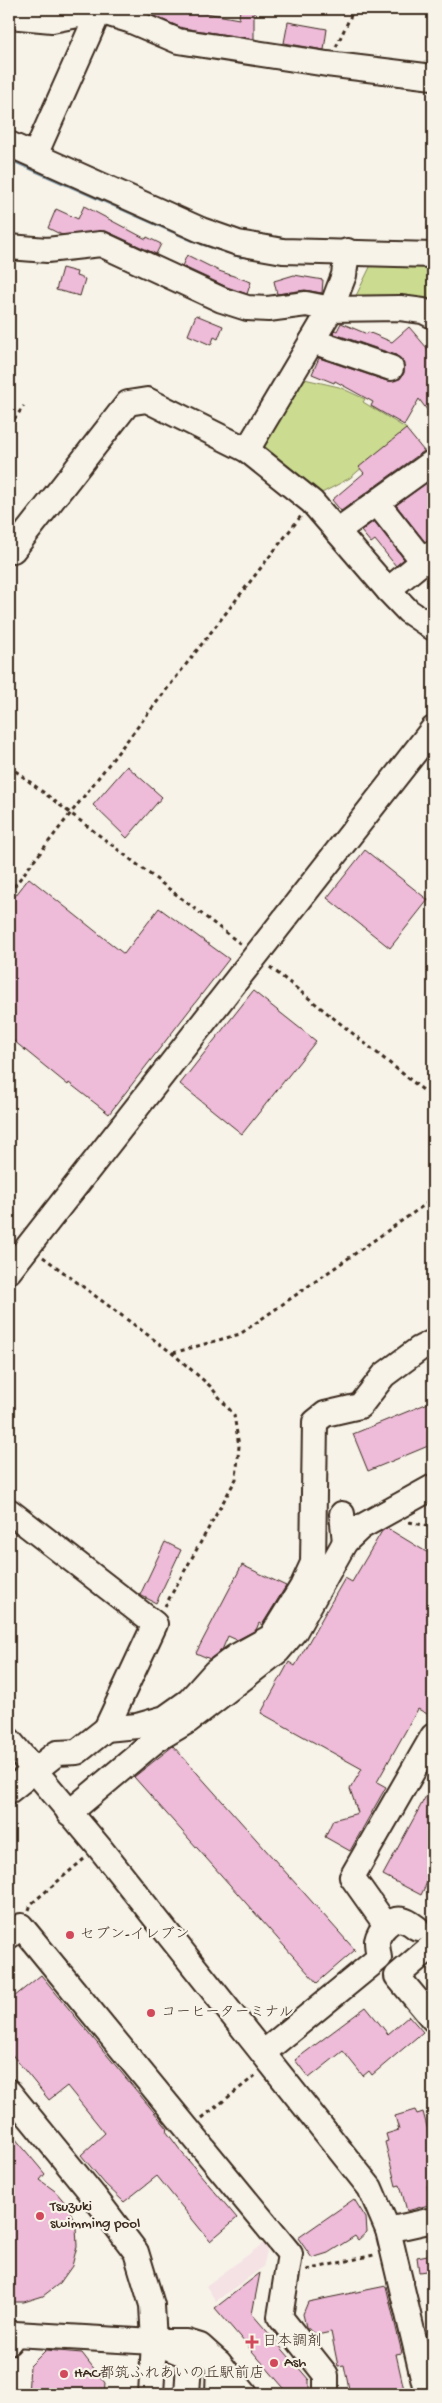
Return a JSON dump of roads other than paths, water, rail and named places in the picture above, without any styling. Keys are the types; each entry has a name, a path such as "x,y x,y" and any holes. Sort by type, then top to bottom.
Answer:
{"street":[{"path":"35,155 99,10"},
{"path":"9,16 52,20 99,10 129,20 178,41 327,64 433,77"},
{"path":"9,144 201,230 238,243 283,251 347,251 433,255"},
{"path":"9,247 47,250 101,244 222,300 247,308 268,309 306,304 331,309 400,308 423,311 433,316"},
{"path":"247,450 331,309 344,275 347,251"},
{"path":"312,341 390,368"},
{"path":"9,546 13,550 128,403 147,400 247,450 312,502 408,611 433,628"},
{"path":"337,531 433,462"},
{"path":"377,502 428,557 388,590"},
{"path":"9,1271 433,728"},
{"path":"106,1729 137,1726 165,1718 189,1701 215,1672 235,1657 270,1637 302,1586 312,1563 315,1422 325,1414 360,1406 384,1375 419,1349 433,1342"},
{"path":"69,1813 156,1740 188,1721 278,1651 295,1631 345,1542 361,1528 433,1487"},
{"path":"9,1511 155,1624 106,1729 78,1752 57,1753 9,1790"},
{"path":"342,1514 345,1542"},
{"path":"386,1925 352,1877 433,1736"},
{"path":"9,1740 99,1847 370,2188 390,2240 427,2394"},
{"path":"267,2058 379,1958 377,1943 379,1934 386,1925 396,1919 404,1920 417,1928"},
{"path":"15,1931 188,2130 290,2254 280,2317 326,2375 326,2394"},
{"path":"433,1945 398,1976 433,2019"},
{"path":"9,2092 93,2195 136,2252 152,2304 154,2342 151,2394"},
{"path":"390,2240 433,2220"},
{"path":"9,2342 14,2334 186,2342 200,2346 219,2363 245,2394"},
{"path":"154,2342 187,2355 189,2363 187,2394"},
{"path":"218,2394 219,2363"}],"waterway":[{"path":"9,158 194,240"},
{"path":"202,243 241,256"}],"place":[{"name":"セブン-イレブン","path":"70,1935"},
{"name":"コーヒーターミナル","path":"151,2013"},
{"name":"Tsuzuki swimming pool","path":"40,2216"},
{"name":"日本調剤","path":"252,2342"},
{"name":"Ash","path":"274,2363"},
{"name":"HAC都筑ふれあいの丘駅前店","path":"64,2374"}]}
